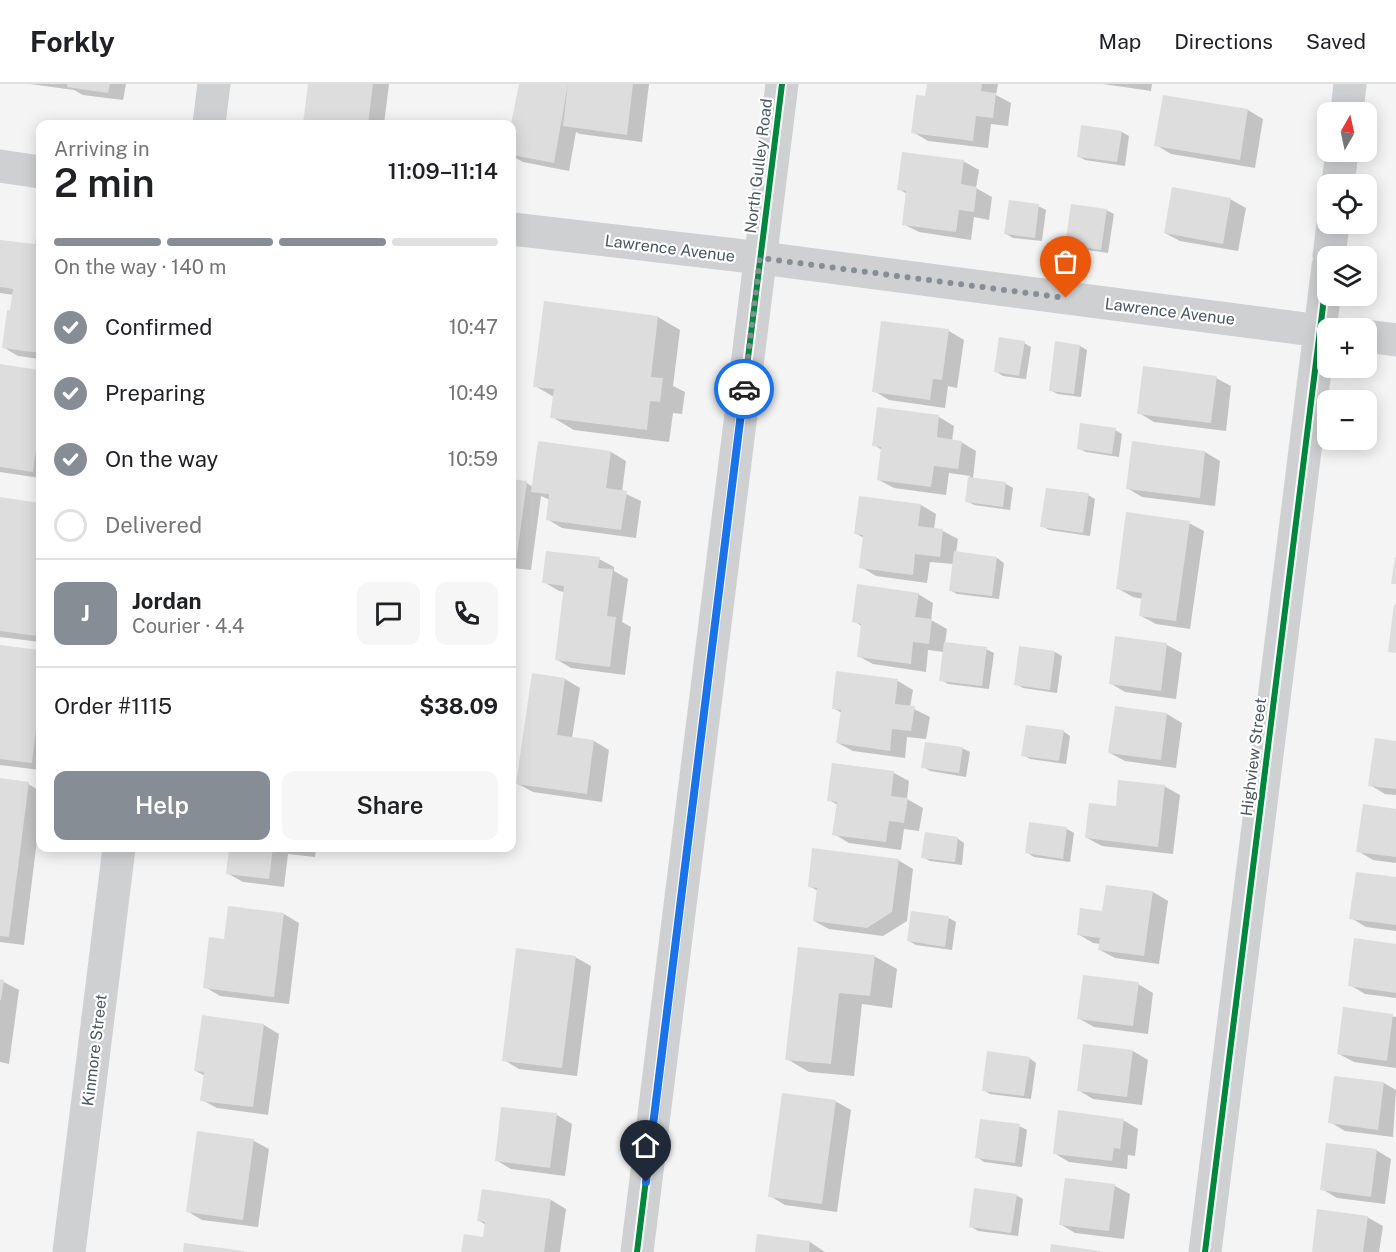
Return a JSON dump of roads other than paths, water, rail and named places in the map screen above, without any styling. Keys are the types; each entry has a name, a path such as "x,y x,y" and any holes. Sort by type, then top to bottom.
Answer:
{"street":[{"path":"210,120 214,84"},
{"name":"North Gulley Road","path":"637,1252 782,84"},
{"path":"1348,102 1350,84"},
{"path":"0,166 36,170"},
{"name":"Lawrence Avenue","path":"516,229 760,258 1317,330"},
{"path":"1377,337 1396,340"},
{"name":"Highview Street","path":"1205,1252 1317,378"},
{"name":"Kinmore Street","path":"69,1252 119,852"}]}
